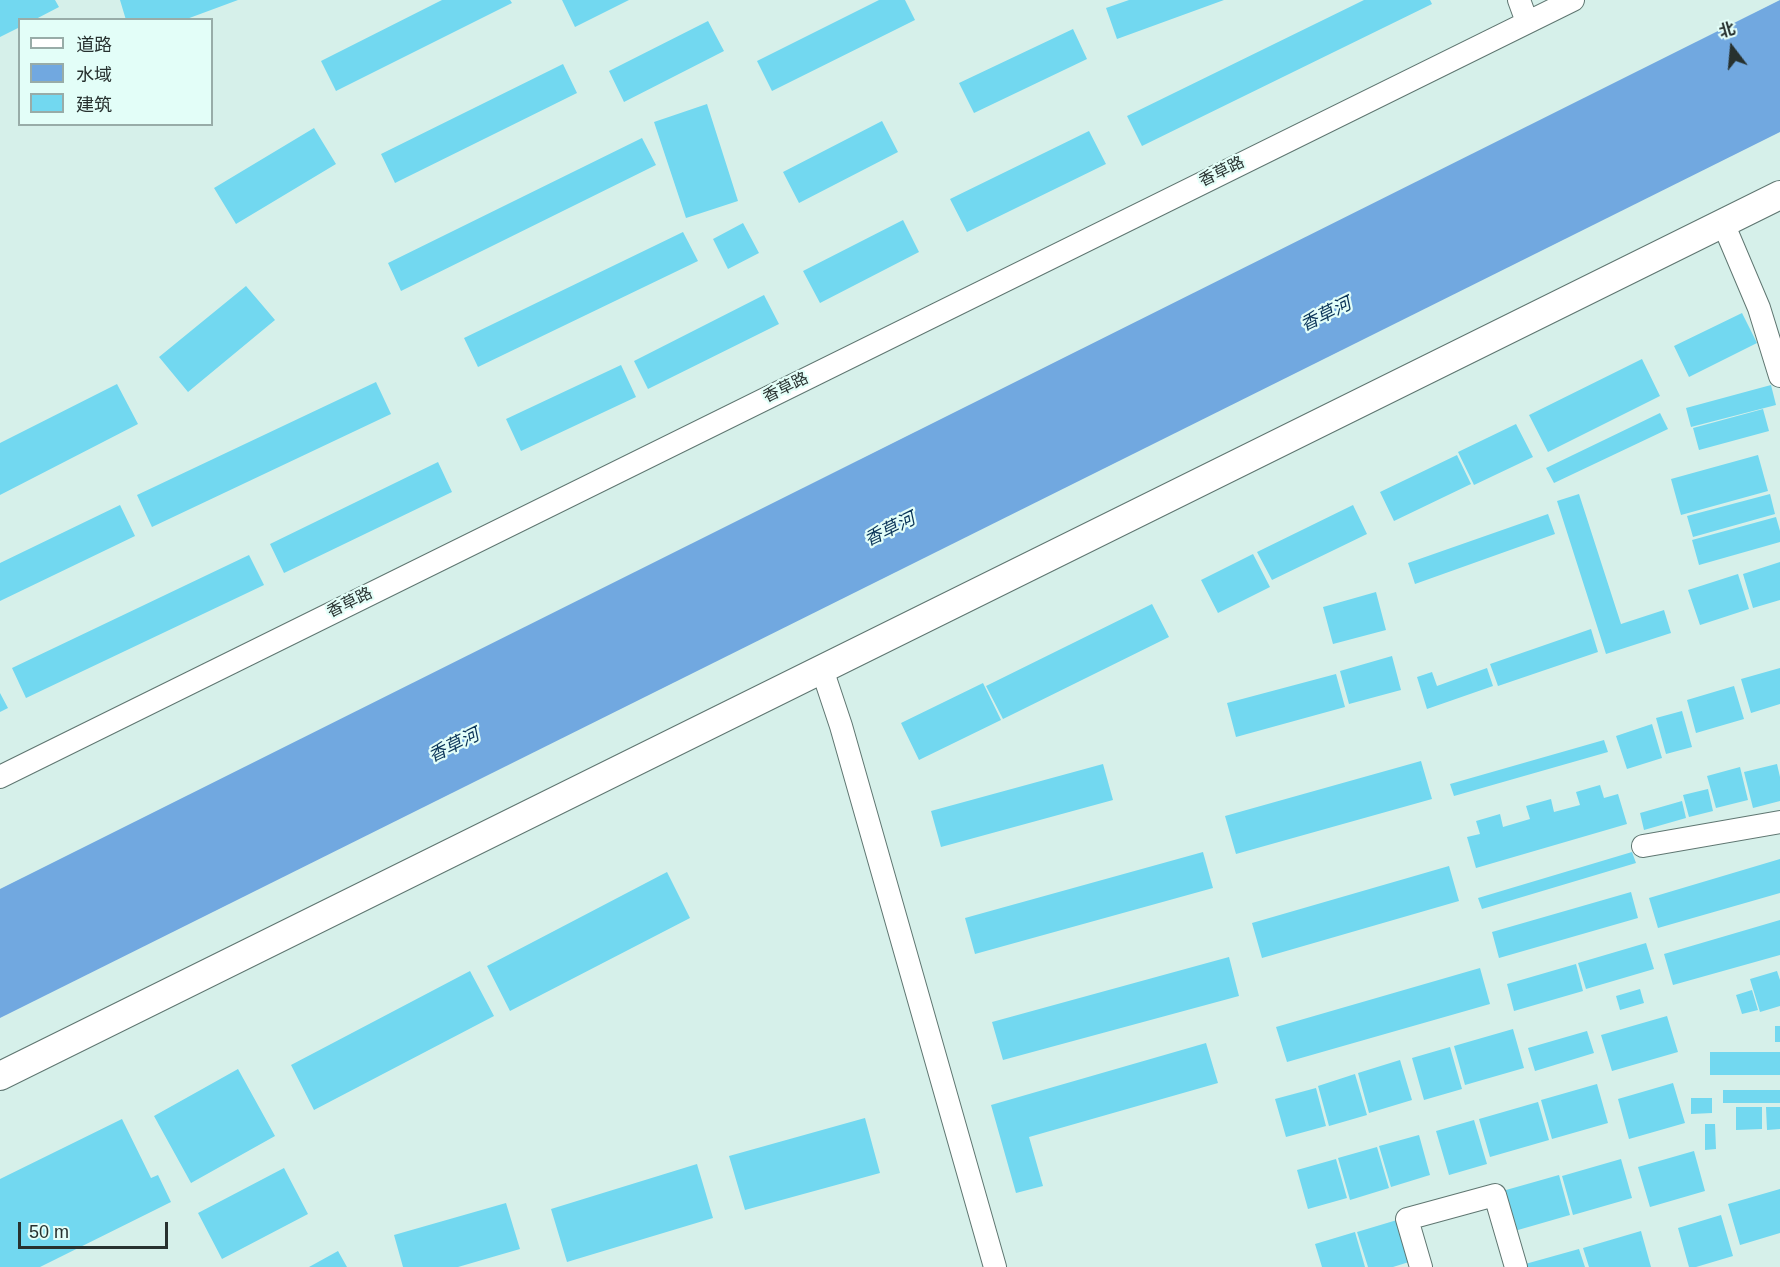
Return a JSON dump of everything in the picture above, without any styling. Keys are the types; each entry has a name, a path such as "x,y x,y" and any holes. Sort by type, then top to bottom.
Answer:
{"main road":[{"path":"0,1076 1780,195"}],"street":[{"path":"1519,0 1527,22"},
{"name":"香草路","path":"0,777 1573,0"},
{"path":"1723,223 1759,309 1780,376"},
{"path":"822,669 841,726 995,1267"},
{"path":"1643,846 1780,822"},
{"path":"1421,1267 1407,1219 1495,1195 1516,1267"}],"water":[{"name":"香草河","path":"1780,0 1780,132 0,1018 0,889"}],"building":[{"path":"0,0 55,0 59,7 38,18 18,18 18,28 0,37"},
{"path":"120,0 238,0 189,18 125,18"},
{"path":"442,0 510,0 512,3 336,91 321,61"},
{"path":"562,0 629,0 575,27"},
{"path":"879,0 905,0 915,20 772,91 757,61"},
{"path":"1129,0 1224,0 1117,39 1106,8"},
{"path":"1364,0 1430,0 1432,4 1142,146 1127,116"},
{"path":"708,21 724,51 624,102 609,71"},
{"path":"1073,29 1087,59 974,113 959,83"},
{"path":"563,64 577,93 395,183 381,154"},
{"path":"707,104 738,201 686,218 654,122"},
{"path":"882,121 898,152 799,203 783,172"},
{"path":"314,128 336,164 236,224 214,188"},
{"path":"1089,131 1106,164 967,232 950,199"},
{"path":"642,138 656,165 401,291 388,263"},
{"path":"903,220 919,252 820,303 803,271"},
{"path":"743,223 759,253 728,269 713,239"},
{"path":"683,232 698,261 478,367 464,338"},
{"path":"246,286 275,320 188,392 159,357"},
{"path":"764,295 779,324 648,389 634,361"},
{"path":"1742,313 1757,343 1689,377 1674,346"},
{"path":"1642,359 1660,396 1548,452 1529,415"},
{"path":"621,365 636,397 521,451 506,419"},
{"path":"376,382 391,414 152,527 137,495"},
{"path":"117,384 138,424 0,495 0,443"},
{"path":"1771,385 1776,405 1691,427 1686,408"},
{"path":"1763,409 1769,431 1699,450 1693,428"},
{"path":"1660,413 1668,429 1554,483 1546,468"},
{"path":"1516,424 1533,457 1474,485 1458,452"},
{"path":"1457,455 1471,484 1394,521 1380,492"},
{"path":"1758,455 1768,491 1681,515 1671,479"},
{"path":"438,462 452,492 284,573 270,544"},
{"path":"1579,494 1621,624 1664,610 1671,633 1606,654 1557,501"},
{"path":"1770,494 1775,514 1693,537 1687,516"},
{"path":"120,505 135,536 0,601 0,563"},
{"path":"1353,505 1367,534 1272,580 1257,552"},
{"path":"1548,514 1555,534 1415,584 1408,563"},
{"path":"1776,517 1780,542 1699,565 1692,540"},
{"path":"1253,554 1270,587 1218,613 1201,580"},
{"path":"249,555 264,585 26,698 12,668"},
{"path":"1780,562 1780,600 1753,608 1743,574"},
{"path":"1738,574 1749,609 1700,625 1688,590"},
{"path":"1376,592 1386,630 1333,644 1323,607"},
{"path":"1152,604 1169,637 1003,719 986,686"},
{"path":"1591,629 1598,652 1498,686 1490,664"},
{"path":"1392,656 1401,690 1349,704 1340,671"},
{"path":"1487,668 1493,686 1427,709 1417,677 1432,672 1437,686"},
{"path":"1780,668 1780,704 1751,713 1741,679"},
{"path":"1336,674 1345,707 1236,737 1227,703"},
{"path":"983,683 1001,720 919,760 901,723"},
{"path":"1734,686 1744,719 1696,733 1687,700"},
{"path":"0,693 8,708 0,712"},
{"path":"1682,711 1692,747 1666,754 1656,718"},
{"path":"1652,724 1662,758 1627,769 1616,736"},
{"path":"1604,740 1608,752 1454,796 1450,784"},
{"path":"1421,761 1432,799 1236,854 1225,816"},
{"path":"1103,764 1113,800 941,847 931,811"},
{"path":"1777,764 1780,777 1780,801 1753,808 1744,772"},
{"path":"1740,767 1748,800 1716,808 1707,776"},
{"path":"1600,785 1604,798 1618,794 1627,824 1476,868 1467,837 1480,834 1476,821 1500,814 1503,827 1530,819 1526,806 1551,799 1554,812 1580,805 1576,792"},
{"path":"1708,789 1713,811 1689,817 1683,795"},
{"path":"1682,801 1686,818 1644,830 1640,813"},
{"path":"1203,852 1213,888 975,954 965,918"},
{"path":"1632,852 1636,863 1482,909 1478,898"},
{"path":"1780,859 1780,893 1658,928 1649,898"},
{"path":"1449,866 1459,901 1262,958 1252,923"},
{"path":"667,872 690,918 510,1011 487,966"},
{"path":"1631,892 1638,918 1499,958 1492,932"},
{"path":"1780,920 1780,955 1673,985 1664,954"},
{"path":"1646,943 1654,969 1586,989 1578,963"},
{"path":"1229,957 1239,996 1003,1060 992,1022"},
{"path":"1576,964 1583,991 1514,1011 1507,984"},
{"path":"1480,968 1490,1004 1287,1062 1276,1027"},
{"path":"470,971 494,1016 314,1110 291,1065"},
{"path":"1777,971 1780,980 1780,1006 1760,1012 1750,979"},
{"path":"1640,989 1644,1003 1620,1010 1616,996"},
{"path":"1752,990 1758,1010 1742,1014 1736,995"},
{"path":"1667,1016 1678,1052 1612,1071 1601,1035"},
{"path":"1775,1026 1780,1026 1780,1042 1775,1042"},
{"path":"1513,1029 1524,1068 1465,1085 1454,1046"},
{"path":"1587,1031 1594,1053 1535,1071 1528,1048"},
{"path":"1206,1043 1218,1083 1029,1137 1043,1186 1016,1193 991,1105"},
{"path":"1450,1047 1462,1089 1424,1100 1412,1058"},
{"path":"1710,1052 1780,1052 1780,1075 1710,1075"},
{"path":"1400,1060 1412,1100 1369,1113 1358,1073"},
{"path":"238,1069 275,1136 191,1183 154,1116"},
{"path":"1355,1074 1367,1115 1329,1126 1318,1086"},
{"path":"1673,1083 1685,1123 1629,1139 1618,1099"},
{"path":"1597,1084 1608,1123 1552,1139 1541,1100"},
{"path":"1316,1088 1326,1126 1286,1137 1275,1099"},
{"path":"1723,1090 1780,1090 1780,1103 1723,1103"},
{"path":"1691,1098 1712,1098 1712,1113 1691,1114"},
{"path":"1538,1102 1549,1140 1490,1157 1479,1119"},
{"path":"1736,1107 1762,1107 1762,1129 1736,1130"},
{"path":"1766,1107 1780,1107 1780,1129 1767,1130"},
{"path":"865,1118 880,1173 745,1210 729,1156"},
{"path":"122,1119 151,1178 158,1175 171,1202 40,1267 0,1267 0,1179"},
{"path":"1474,1120 1487,1164 1449,1175 1436,1131"},
{"path":"1705,1124 1715,1124 1716,1149 1705,1150"},
{"path":"1419,1135 1430,1175 1391,1187 1379,1146"},
{"path":"1377,1147 1389,1188 1350,1200 1338,1158"},
{"path":"1694,1151 1705,1191 1650,1207 1638,1167"},
{"path":"1336,1159 1347,1198 1308,1209 1297,1170"},
{"path":"1621,1159 1632,1198 1573,1215 1562,1176"},
{"path":"697,1164 713,1218 567,1262 551,1209"},
{"path":"284,1168 308,1214 222,1259 198,1213"},
{"path":"1559,1175 1570,1215 1511,1232 1499,1192"},
{"path":"1780,1189 1780,1233 1740,1245 1728,1204"},
{"path":"506,1203 520,1249 458,1267 403,1267 394,1235"},
{"path":"1721,1215 1733,1256 1689,1267 1678,1228"},
{"path":"1397,1220 1409,1262 1393,1267 1368,1267 1357,1232"},
{"path":"1641,1231 1651,1267 1589,1267 1583,1248"},
{"path":"1355,1232 1365,1267 1322,1267 1315,1244"},
{"path":"1579,1249 1585,1267 1518,1267 1518,1266"},
{"path":"338,1251 347,1267 309,1267"}]}
